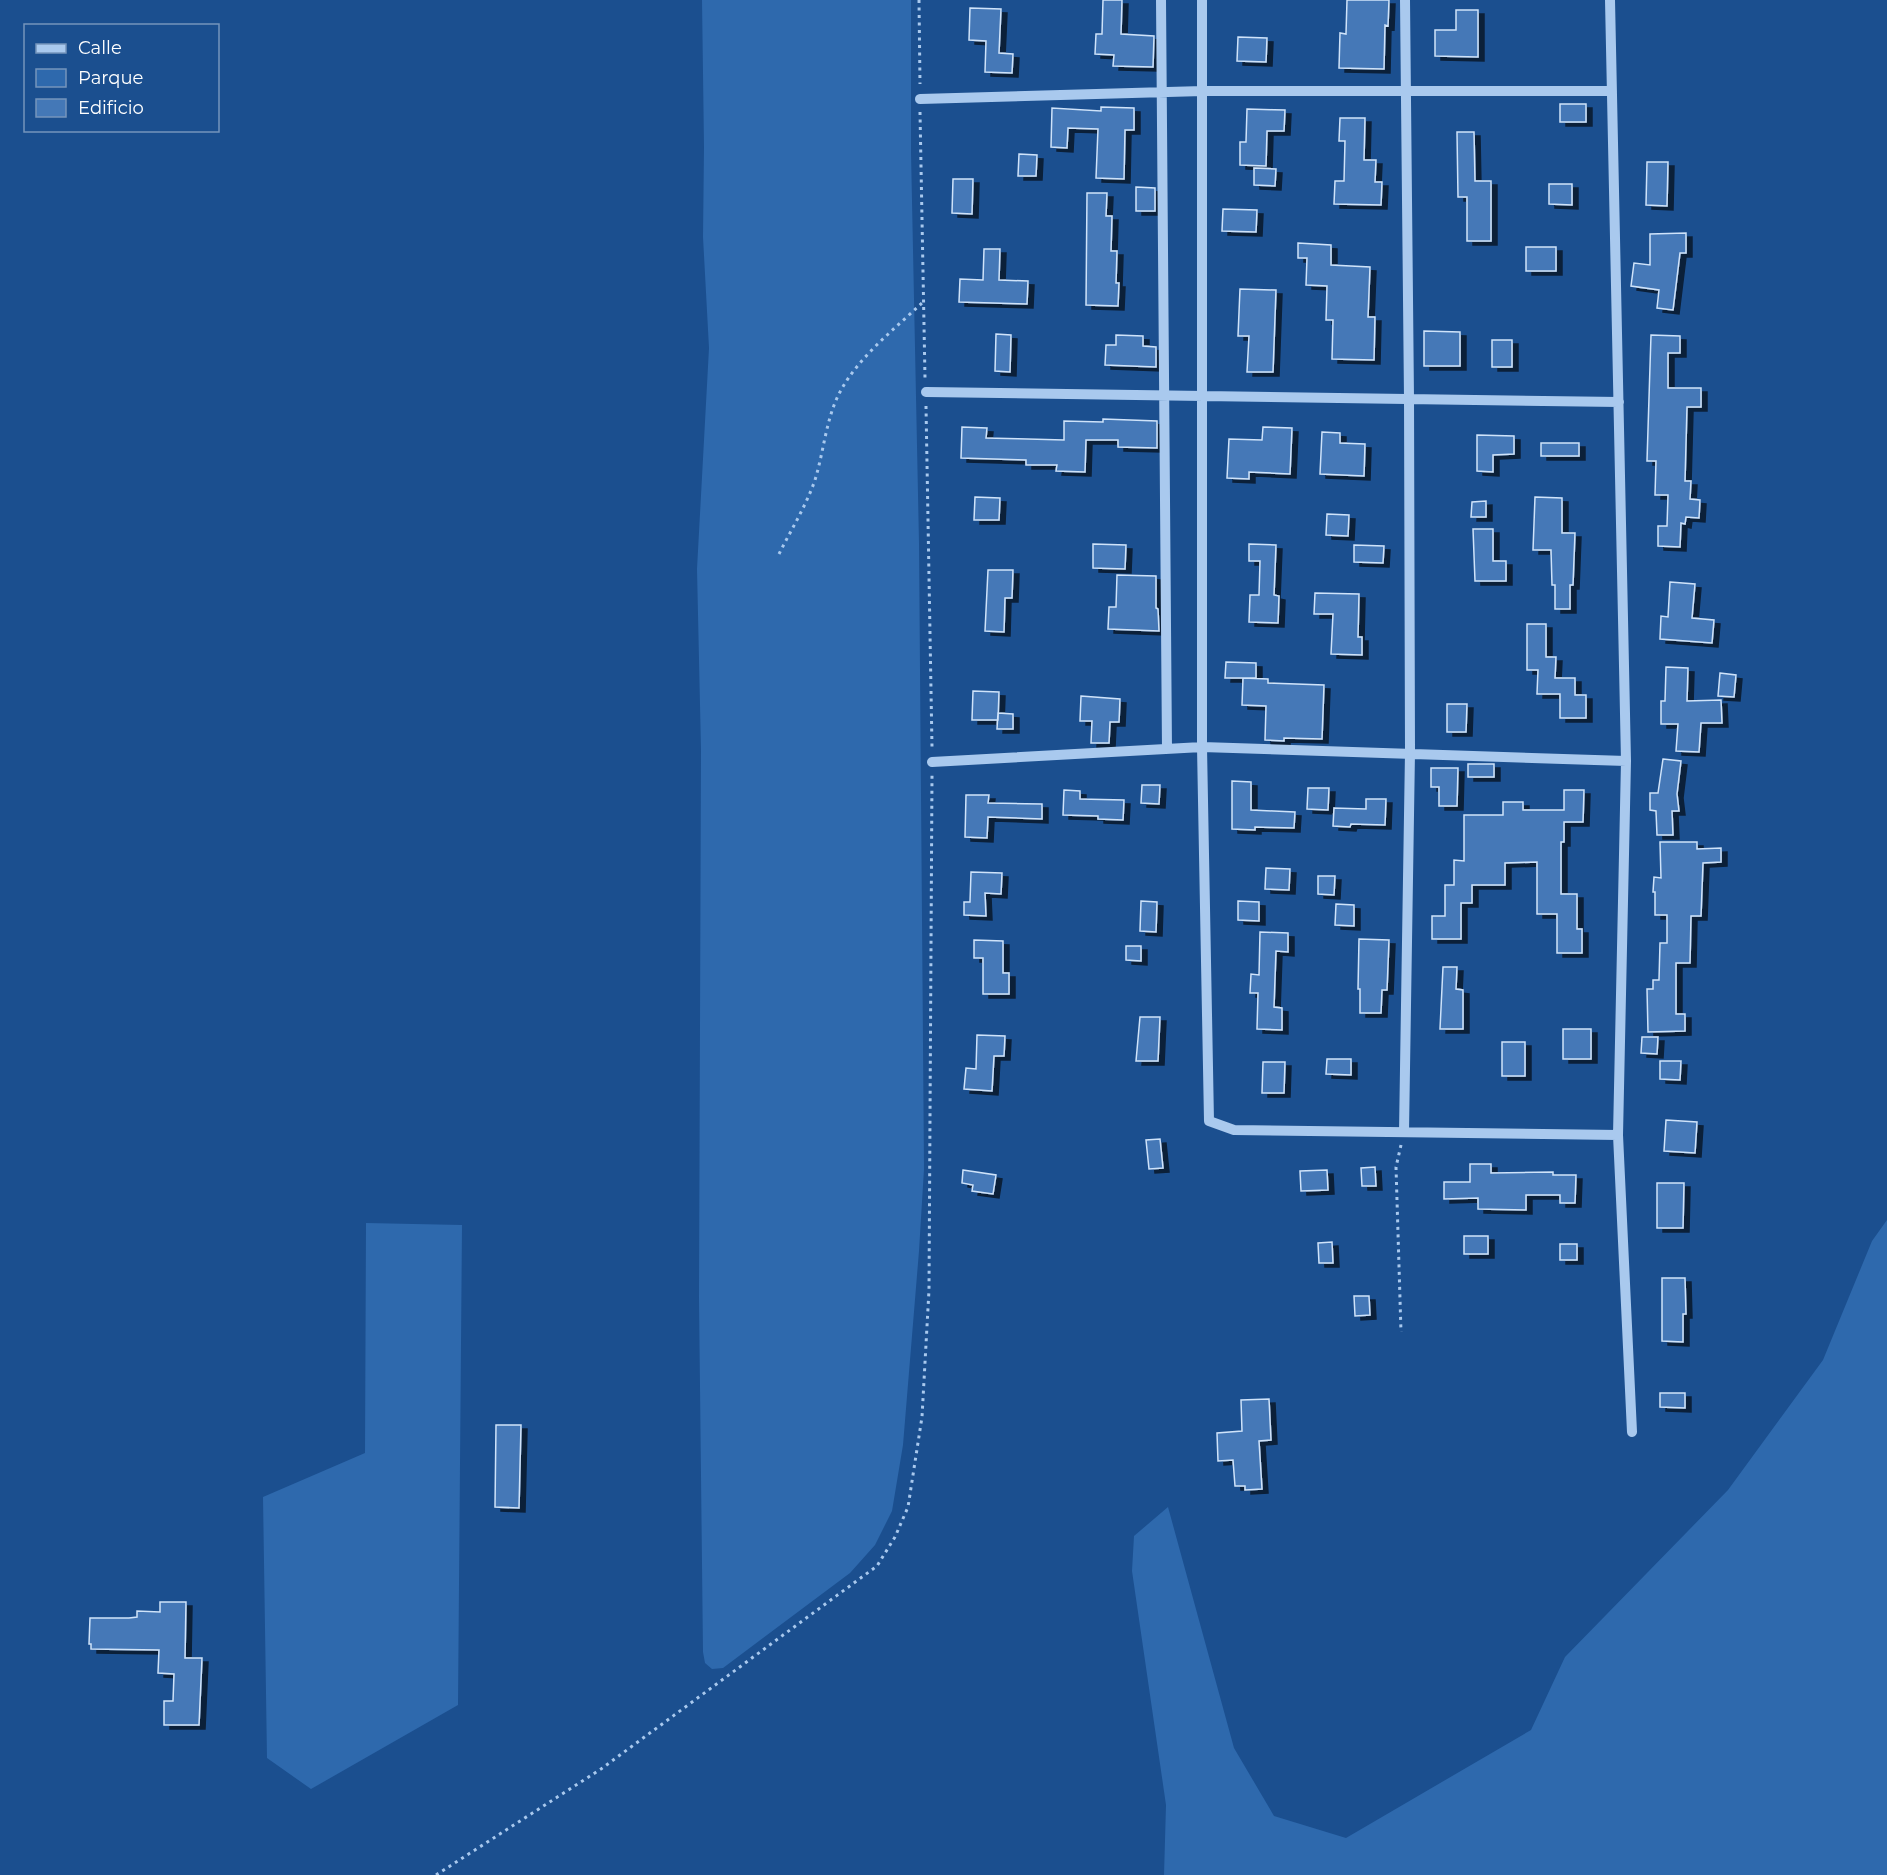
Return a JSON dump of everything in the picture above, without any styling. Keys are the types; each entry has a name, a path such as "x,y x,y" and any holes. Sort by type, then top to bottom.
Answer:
{"street":[{"path":"1161,0 1167,749"},
{"path":"1202,0 1202,747 1209,1121 1234,1130 1618,1135"},
{"path":"1404,1132 1410,752 1405,0"},
{"path":"1610,0 1626,760 1618,1135 1632,1432"},
{"path":"920,99 1203,91 1612,92"},
{"path":"926,392 1619,402"},
{"path":"932,762 1202,747 1626,760"}],"path":[{"path":"436,1875 601,1769 877,1566 895,1537 908,1507 922,1418 929,1290 932,762 920,0"},
{"path":"779,554 803,509 815,480 832,413 840,392 853,372 877,346 924,301"},
{"path":"1401,1332 1396,1167 1404,1132"}],"green space":[{"path":"702,0 911,0 911,152 919,543 924,1169 903,1445 892,1511 875,1545 850,1573 723,1668 712,1669 705,1663 703,1652 699,1298 701,750 697,569 709,348 703,237"},
{"path":"1887,1220 1887,1875 1164,1875 1166,1805 1132,1571 1134,1536 1168,1507 1234,1748 1274,1816 1346,1838 1531,1730 1565,1657 1728,1490 1823,1360 1872,1241"},
{"path":"366,1223 462,1225 458,1705 311,1789 267,1758 263,1497 365,1453"}],"building":[{"path":"1103,0 1122,0 1121,34 1154,36 1153,67 1113,66 1114,55 1095,54 1096,34 1102,34"},
{"path":"1347,0 1389,0 1388,26 1385,25 1384,69 1339,68 1340,33 1346,34"},
{"path":"970,8 1001,9 999,53 1013,54 1012,73 985,72 986,41 969,40"},
{"path":"1456,10 1478,10 1478,57 1435,56 1435,30 1456,30"},
{"path":"1238,37 1267,38 1266,62 1237,61"},
{"path":"1560,104 1586,104 1586,122 1560,122"},
{"path":"1101,107 1134,108 1134,130 1125,130 1124,179 1096,178 1098,129 1068,128 1067,148 1051,147 1052,108 1101,111"},
{"path":"1247,109 1285,110 1284,131 1267,131 1266,166 1240,165 1240,142 1246,142"},
{"path":"1340,118 1365,118 1364,160 1376,160 1375,182 1382,182 1381,205 1334,204 1335,181 1344,181 1345,141 1339,141"},
{"path":"1457,132 1474,132 1475,181 1491,181 1491,241 1467,241 1467,197 1458,197"},
{"path":"1019,154 1037,155 1036,176 1018,176"},
{"path":"1647,162 1668,162 1667,206 1646,205"},
{"path":"1254,168 1276,169 1275,186 1254,185"},
{"path":"953,179 973,179 972,214 952,213"},
{"path":"1549,184 1572,184 1572,205 1549,204"},
{"path":"1136,187 1155,188 1155,211 1136,211"},
{"path":"1087,193 1107,193 1106,216 1112,216 1111,251 1117,251 1118,306 1086,305"},
{"path":"1223,209 1257,210 1256,232 1222,231"},
{"path":"1686,233 1686,253 1680,253 1673,310 1657,308 1659,290 1631,286 1634,263 1650,265 1650,234"},
{"path":"1298,243 1331,245 1331,265 1370,267 1368,317 1375,317 1374,360 1332,359 1333,320 1326,320 1327,286 1306,285 1307,258 1298,258"},
{"path":"1526,247 1556,247 1556,271 1526,271"},
{"path":"984,249 1000,249 999,280 1028,281 1027,304 959,302 960,279 983,280"},
{"path":"1240,289 1276,290 1273,372 1247,372 1249,336 1238,336"},
{"path":"1424,331 1460,332 1460,366 1424,366"},
{"path":"996,334 1011,335 1010,372 995,371"},
{"path":"1116,335 1143,336 1143,346 1156,347 1156,367 1105,365 1106,345 1116,345"},
{"path":"1651,335 1680,336 1680,353 1668,353 1668,388 1701,388 1701,407 1687,407 1685,481 1691,481 1690,499 1700,500 1699,518 1686,517 1685,524 1681,523 1680,547 1658,546 1658,526 1667,526 1668,495 1655,495 1656,461 1647,461"},
{"path":"1492,340 1512,340 1512,367 1492,367"},
{"path":"1103,419 1157,421 1157,448 1118,447 1118,440 1086,440 1085,472 1056,471 1057,465 1026,465 1026,460 961,458 962,427 987,428 986,438 1064,440 1064,421 1103,422"},
{"path":"1263,427 1292,428 1290,474 1249,472 1249,479 1227,478 1229,439 1262,440"},
{"path":"1322,432 1340,433 1340,443 1365,444 1364,476 1320,474"},
{"path":"1477,435 1514,436 1514,454 1493,455 1493,472 1477,471"},
{"path":"1541,443 1579,443 1579,456 1541,456"},
{"path":"975,497 1000,498 999,520 974,520"},
{"path":"1535,497 1562,498 1562,533 1575,533 1570,609 1555,609 1551,550 1533,550"},
{"path":"1486,501 1486,517 1471,517 1472,502"},
{"path":"1327,514 1349,515 1348,536 1326,535"},
{"path":"1473,529 1493,529 1493,561 1506,561 1506,581 1475,581"},
{"path":"1093,544 1126,545 1125,569 1093,568"},
{"path":"1249,544 1276,545 1274,595 1279,596 1278,623 1249,622 1250,595 1259,595 1260,561 1249,561"},
{"path":"1354,545 1384,546 1383,563 1354,562"},
{"path":"988,570 1013,570 1012,598 1005,598 1004,632 985,631"},
{"path":"1117,575 1156,576 1159,631 1108,629 1109,607 1116,607"},
{"path":"1670,582 1695,584 1692,618 1714,620 1712,643 1660,639 1661,616 1668,617"},
{"path":"1315,593 1359,594 1358,637 1362,637 1362,655 1331,654 1333,614 1314,614"},
{"path":"1527,624 1546,624 1546,657 1556,657 1555,678 1575,678 1575,695 1586,695 1586,718 1560,718 1560,694 1537,694 1538,670 1527,670"},
{"path":"1226,662 1256,663 1256,678 1225,678"},
{"path":"1666,667 1688,668 1687,701 1721,700 1722,723 1701,723 1699,752 1676,751 1678,724 1661,724 1661,701 1665,701"},
{"path":"1720,673 1736,675 1734,697 1718,696"},
{"path":"1243,678 1268,679 1268,683 1324,685 1322,739 1265,740 1266,706 1242,705"},
{"path":"973,691 999,692 998,720 972,720"},
{"path":"1081,696 1120,699 1119,722 1110,722 1109,743 1091,743 1092,721 1080,721"},
{"path":"1447,704 1467,704 1466,732 1447,732"},
{"path":"998,713 1013,714 1013,729 997,729"},
{"path":"1663,759 1681,761 1677,794 1679,811 1672,811 1673,835 1657,835 1656,811 1650,810 1650,793 1658,793"},
{"path":"1468,764 1494,764 1494,777 1468,777"},
{"path":"1431,768 1458,768 1457,806 1439,806 1439,787 1431,787"},
{"path":"1232,781 1251,782 1251,810 1295,812 1294,828 1232,829"},
{"path":"1142,785 1160,785 1159,804 1141,803"},
{"path":"1308,788 1329,788 1328,810 1307,809"},
{"path":"1064,790 1080,791 1080,799 1124,800 1123,820 1098,819 1098,816 1063,815"},
{"path":"1564,790 1584,790 1583,822 1564,822 1564,842 1561,842 1561,894 1577,894 1577,929 1582,929 1582,953 1557,953 1557,914 1537,914 1537,862 1505,863 1505,885 1472,885 1472,903 1461,903 1461,939 1432,939 1432,916 1445,916 1445,885 1454,885 1454,860 1464,861 1464,815 1503,815 1503,802 1523,802 1523,810 1564,810"},
{"path":"966,795 989,795 988,803 1042,804 1042,819 988,817 987,838 965,837"},
{"path":"1366,799 1386,799 1385,825 1333,826 1334,808 1366,809"},
{"path":"1660,842 1697,842 1697,849 1721,848 1721,862 1703,863 1701,916 1691,916 1690,963 1676,963 1676,1014 1685,1014 1685,1031 1648,1032 1647,989 1653,989 1653,980 1659,980 1660,943 1667,943 1667,915 1655,915 1655,892 1653,892 1654,877 1661,878"},
{"path":"1266,868 1290,869 1289,890 1265,889"},
{"path":"971,872 1002,873 1001,894 985,893 986,916 964,915 964,902 970,902"},
{"path":"1318,876 1335,876 1334,895 1318,894"},
{"path":"1141,901 1157,902 1156,932 1140,931"},
{"path":"1238,901 1259,902 1259,921 1238,920"},
{"path":"1336,904 1354,905 1354,926 1335,925"},
{"path":"1260,932 1288,933 1288,952 1276,951 1274,1007 1282,1008 1282,1030 1257,1029 1258,993 1250,993 1251,974 1259,975"},
{"path":"1359,939 1389,940 1387,990 1382,990 1381,1013 1360,1013"},
{"path":"974,940 1003,941 1003,973 1009,973 1009,994 983,994 983,958 974,958"},
{"path":"1126,946 1141,946 1141,961 1126,960"},
{"path":"1443,967 1457,967 1456,989 1463,990 1463,1029 1440,1029"},
{"path":"1140,1017 1160,1017 1158,1061 1136,1061"},
{"path":"1563,1029 1591,1029 1591,1059 1563,1059"},
{"path":"977,1035 1005,1036 1004,1056 994,1056 992,1091 964,1089 966,1068 976,1069"},
{"path":"1642,1037 1658,1037 1657,1054 1641,1053"},
{"path":"1502,1042 1525,1042 1525,1076 1502,1076"},
{"path":"1327,1059 1351,1059 1351,1075 1326,1074"},
{"path":"1660,1061 1681,1061 1680,1080 1660,1079"},
{"path":"1263,1062 1285,1062 1284,1093 1262,1093"},
{"path":"1666,1120 1697,1122 1695,1153 1664,1151"},
{"path":"1160,1139 1163,1168 1149,1169 1146,1140"},
{"path":"1470,1164 1491,1164 1491,1173 1553,1172 1553,1175 1576,1175 1575,1203 1560,1203 1560,1195 1526,1195 1526,1210 1478,1209 1478,1198 1444,1199 1444,1182 1470,1182"},
{"path":"1375,1167 1376,1186 1362,1186 1361,1168"},
{"path":"963,1170 996,1175 993,1194 972,1191 973,1185 962,1183"},
{"path":"1327,1170 1328,1190 1301,1191 1300,1171"},
{"path":"1657,1183 1684,1183 1683,1228 1657,1228"},
{"path":"1464,1236 1488,1236 1488,1254 1464,1254"},
{"path":"1332,1242 1333,1263 1319,1263 1318,1243"},
{"path":"1560,1244 1577,1244 1577,1260 1560,1260"},
{"path":"1662,1278 1685,1278 1686,1314 1683,1314 1683,1342 1662,1341"},
{"path":"1354,1296 1369,1296 1370,1315 1355,1316"},
{"path":"1660,1393 1685,1393 1685,1408 1660,1407"},
{"path":"1269,1399 1271,1440 1259,1441 1262,1489 1245,1490 1245,1486 1235,1486 1233,1460 1218,1461 1217,1433 1242,1431 1241,1400"},
{"path":"496,1425 521,1425 519,1508 495,1507"},
{"path":"160,1602 186,1602 185,1658 202,1658 199,1725 164,1725 164,1701 173,1701 174,1674 158,1673 159,1650 91,1649 91,1644 89,1644 90,1618 129,1618 137,1617 137,1611 160,1612"}]}
